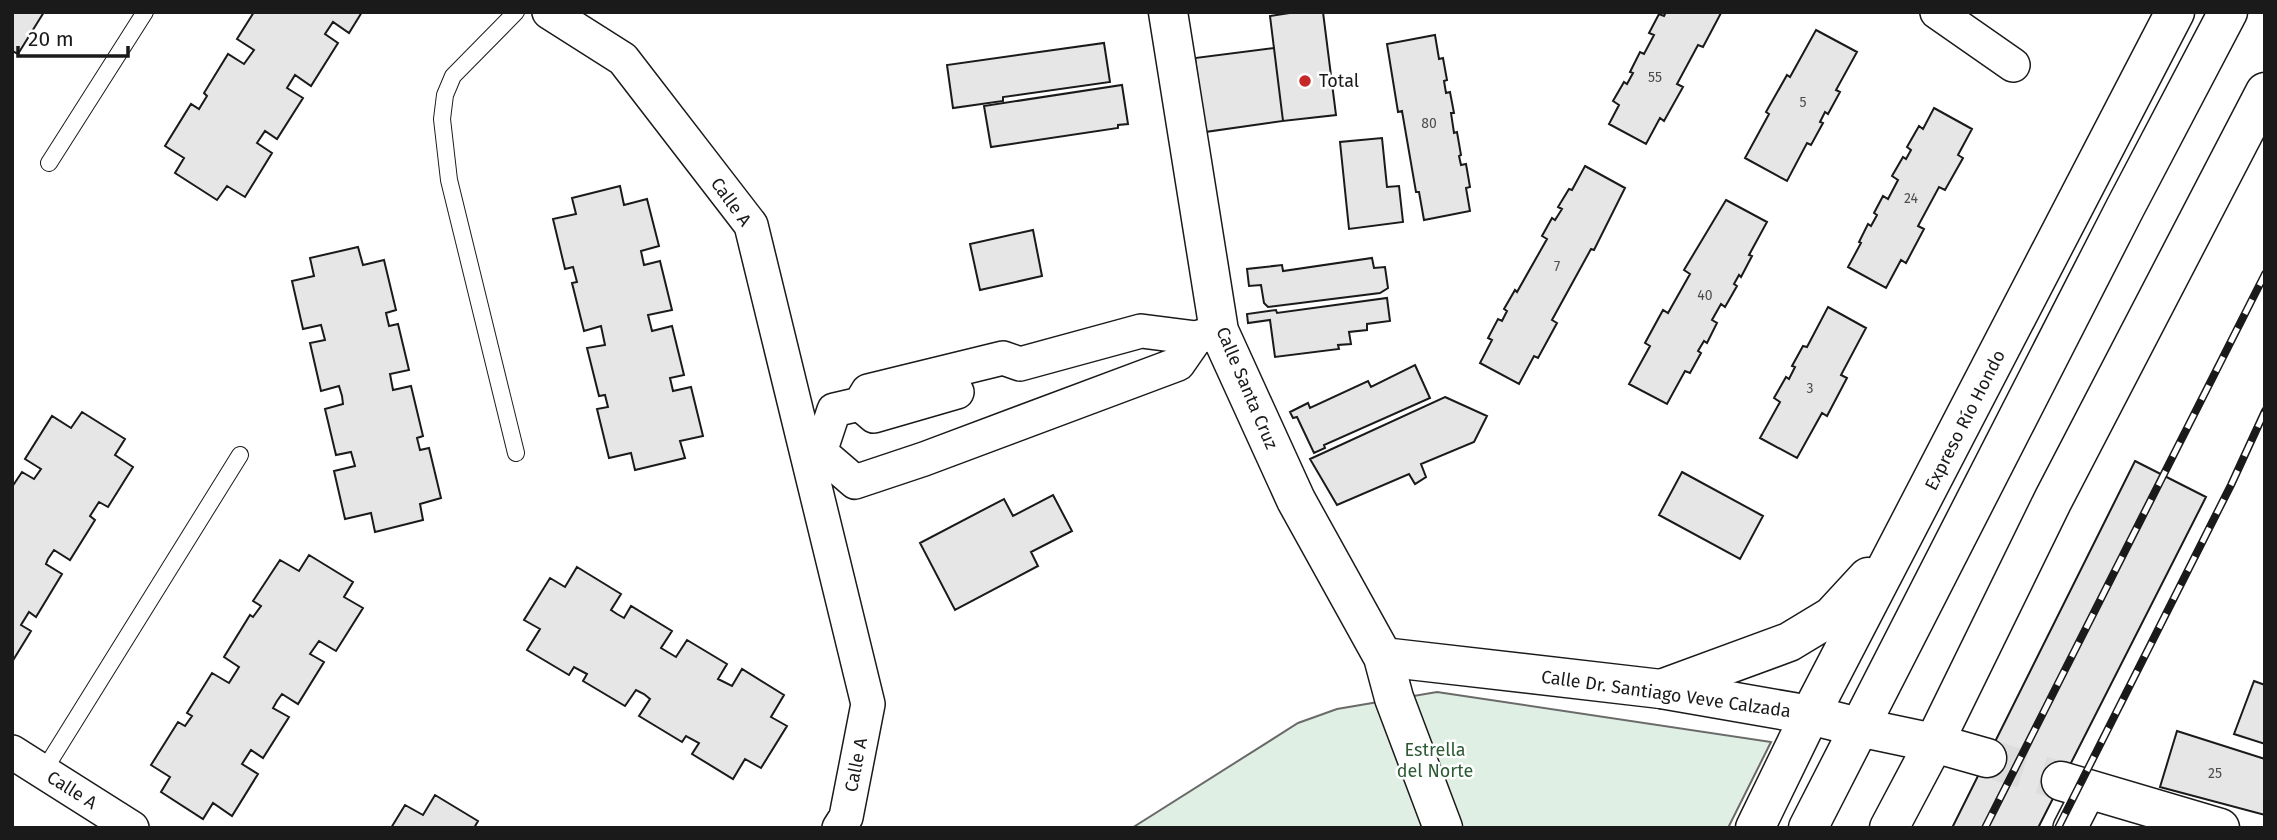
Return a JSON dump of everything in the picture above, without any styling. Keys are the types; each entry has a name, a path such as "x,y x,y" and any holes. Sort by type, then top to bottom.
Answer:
{"main road":[{"name":"Calle Santa Cruz","path":"1168,12 1208,335 1383,657 1394,698 1443,828"},
{"name":"Expreso Río Hondo","path":"1755,828 1810,715 2175,12"},
{"path":"1808,828 2228,12"},
{"path":"1889,828 1934,743 2053,499 2265,92"},
{"path":"1661,689 1789,642 1832,616 1903,540"},
{"name":"Calle Dr. Santiago Veve Calzada","path":"1383,657 1661,689 1810,715 1987,758"},
{"path":"2076,785 2220,828"}],"street":[{"name":"Calle A","path":"549,12 623,59 751,225 813,454 868,704 846,817 839,828"},
{"path":"1937,12 2013,65"},
{"path":"1141,331 1208,335 1178,364 855,482 813,454 834,410 860,404 868,391 1003,358 1020,364 1141,331"},
{"name":"Calle A","path":"12,752 132,828"},
{"path":"2070,828 2076,785"}],"lane":[{"path":"49,163 145,12"},
{"path":"516,12 453,76 445,95 442,119 449,180 516,453"},
{"path":"43,772 240,455"}],"green space":[{"name":"Estrella del Norte","path":"1437,692 1771,742 1728,828 1132,828 1298,723 1337,709"}],"building":[{"path":"12,12 44,12 18,54 12,51"},
{"path":"254,12 362,12 349,33 333,22 325,34 338,43 311,86 295,75 287,88 303,98 277,139 265,131 257,143 272,153 245,197 227,186 217,200 175,173 184,158 165,146 191,104 199,109 207,96 204,93 228,54 244,64 254,50 237,39"},
{"name":"Total","path":"1323,12 1336,115 1283,121 1270,16"},
{"path":"1666,12 1721,13 1703,47 1698,45 1677,84 1683,87 1664,121 1660,118 1646,144 1609,124 1619,105 1613,101 1624,82 1627,84 1640,52 1644,54 1654,35 1649,33 1659,14 1664,16"},
{"path":"1816,30 1857,52 1836,90 1840,92 1828,114 1825,112 1820,122 1823,123 1811,145 1807,143 1787,181 1745,158 1769,114 1766,112 1787,75 1790,77"},
{"path":"1435,35 1439,59 1443,58 1447,80 1444,81 1446,93 1450,92 1454,133 1457,132 1461,165 1466,164 1470,211 1424,220 1419,192 1416,192 1402,111 1398,112 1387,44"},
{"path":"1104,43 1110,82 1003,97 1003,101 953,108 947,65"},
{"path":"1274,48 1283,121 1205,132 1195,58"},
{"path":"1122,85 1128,124 1118,125 1118,128 991,147 984,106"},
{"path":"1934,108 1972,129 1958,155 1963,158 1945,190 1939,187 1918,226 1924,229 1906,263 1901,260 1886,288 1848,267 1868,224 1871,226 1877,215 1874,213 1883,196 1888,199 1898,180 1892,176 1903,157 1906,159 1911,150 1907,147 1919,126 1923,129"},
{"path":"1382,138 1387,187 1399,186 1403,222 1349,229 1340,142"},
{"path":"1585,166 1625,188 1594,250 1591,249 1552,320 1557,323 1538,358 1534,356 1519,384 1480,363 1492,340 1488,338 1498,319 1502,321 1507,311 1504,309 1515,290 1517,292 1547,239 1542,236 1552,218 1555,220 1562,209 1558,207 1569,189 1572,190"},
{"path":"620,186 624,205 647,199 659,246 641,251 644,265 660,261 672,310 648,315 652,331 672,326 684,375 670,378 673,391 691,387 703,436 680,441 685,458 635,470 631,453 609,458 597,409 608,407 605,395 599,396 587,348 605,345 601,326 584,331 572,283 577,282 573,267 565,269 553,219 576,214 572,198"},
{"path":"1726,200 1767,222 1749,255 1752,256 1741,277 1739,275 1734,284 1737,286 1725,307 1721,304 1712,320 1717,323 1707,343 1704,341 1690,373 1685,371 1667,404 1629,384 1650,346 1645,343 1663,310 1668,313 1690,274 1684,270"},
{"path":"1033,230 1042,276 980,290 970,244"},
{"path":"358,247 363,265 384,260 396,310 386,313 389,326 398,324 409,370 390,374 393,390 411,386 423,436 417,438 420,450 429,448 441,498 420,504 423,520 375,532 371,513 345,519 334,471 355,466 351,452 336,455 325,409 343,404 342,396 339,386 321,391 310,343 325,340 321,325 303,329 292,281 314,276 310,258"},
{"path":"1372,258 1374,268 1385,267 1388,288 1380,293 1268,307 1264,303 1261,285 1249,286 1247,269 1282,265 1283,271"},
{"path":"1387,298 1390,321 1367,324 1367,330 1349,332 1351,344 1338,345 1339,349 1275,357 1270,320 1248,323 1247,314 1276,310 1277,313"},
{"path":"1828,307 1866,328 1841,375 1847,378 1827,416 1822,413 1797,458 1760,438 1780,402 1774,398 1786,377 1789,379 1795,367 1792,366 1803,346 1807,347"},
{"path":"1415,365 1430,398 1324,445 1325,448 1314,453 1297,417 1293,418 1290,412 1308,403 1310,408 1368,381 1371,387"},
{"path":"1445,397 1487,416 1474,442 1421,464 1426,477 1415,484 1409,474 1337,505 1310,459"},
{"path":"82,412 125,439 115,455 133,467 108,507 99,502 90,516 95,520 70,560 54,550 48,559 46,564 62,574 36,617 29,612 21,625 31,631 12,662 12,487 22,472 34,479 41,469 25,459 52,416 71,428"},
{"path":"2135,461 2206,497 2038,828 1952,828"},
{"path":"1682,472 1763,516 1740,559 1659,515"},
{"path":"1053,495 1072,531 1031,552 1038,566 955,610 920,543 1004,499 1013,516"},
{"path":"309,555 353,582 344,597 363,608 336,651 319,641 310,654 324,662 298,704 282,694 277,701 273,708 289,717 263,758 251,750 242,764 258,774 232,816 213,803 203,819 161,792 170,777 151,765 178,722 185,726 192,716 187,713 212,673 229,683 239,667 224,657 250,615 253,617 261,606 253,601 280,560 299,571"},
{"path":"577,567 621,594 611,610 624,618 631,606 672,631 661,648 676,657 687,640 727,664 718,679 732,686 742,669 784,695 771,717 787,726 761,768 745,759 733,779 692,754 699,743 686,736 682,742 639,716 650,699 644,694 636,690 625,706 583,681 587,674 574,667 569,675 527,650 540,629 524,620 550,578 565,587"},
{"path":"2254,681 2265,685 2265,744 2234,734"},
{"path":"2177,731 2265,759 2265,815 2160,787"},
{"path":"435,795 478,821 474,828 391,828 405,805 423,815"}],"tunnel":[{"path":"1987,758 2061,781"}],"railway":[{"path":"1985,828 2265,274"},
{"path":"2058,828 2231,485 2265,411"}],"place":[{"name":"Total","path":"1305,81"}]}
